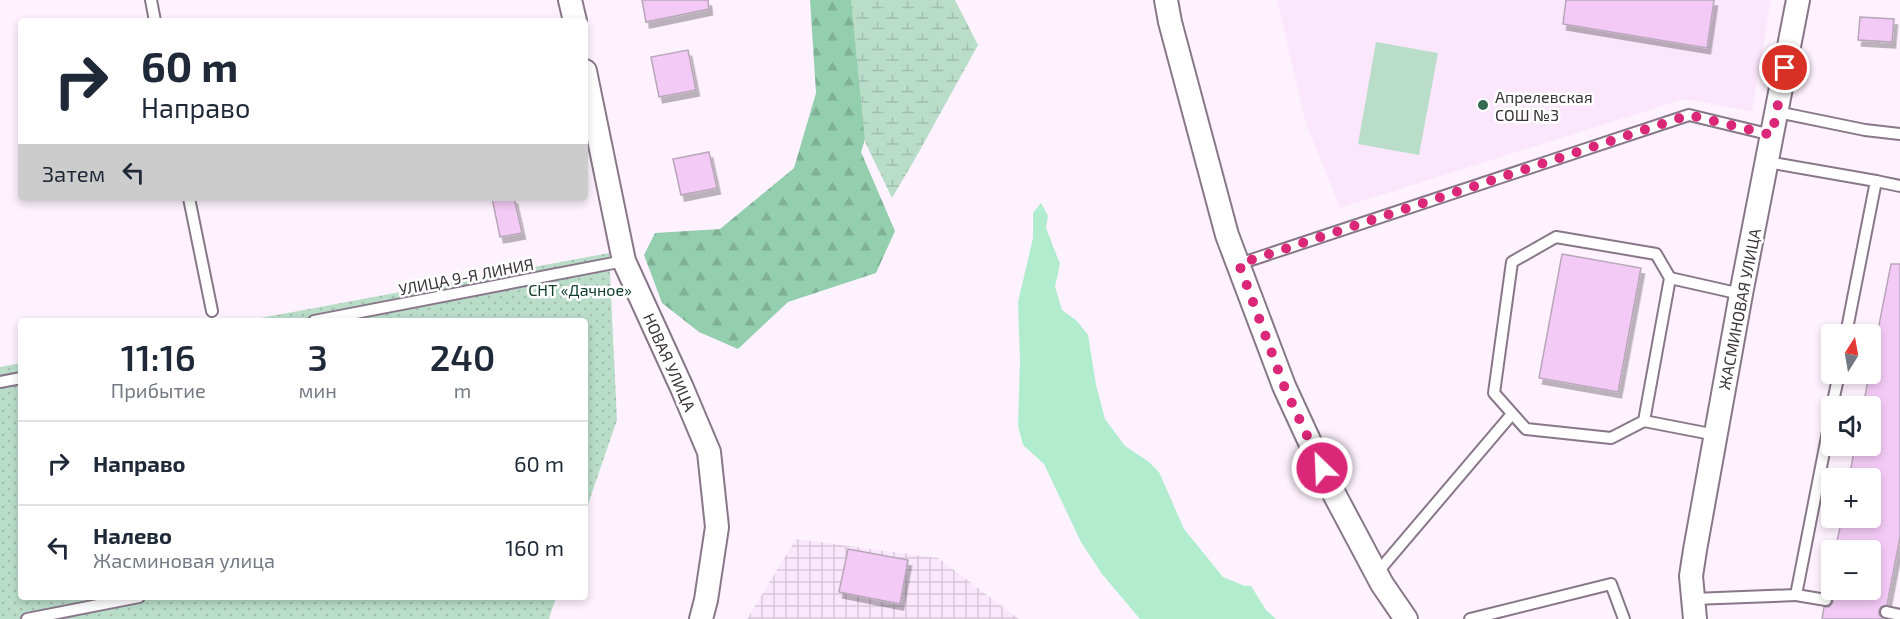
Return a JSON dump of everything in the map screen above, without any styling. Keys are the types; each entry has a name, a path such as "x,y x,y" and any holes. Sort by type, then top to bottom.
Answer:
{"street":[{"path":"570,0 573,18"},
{"path":"1166,0 1227,235 1284,386 1331,488 1376,574 1406,619"},
{"name":"ЖАСМИНОВАЯ УЛИЦА","path":"1694,609 1692,576 1695,550 1741,294 1798,0"},
{"name":"НОВАЯ УЛИЦА","path":"588,86 624,261 709,452 717,527 701,619"}],"lane":[{"path":"151,0 154,18"},
{"path":"1776,112 1865,130 1900,134"},
{"path":"1239,264 1689,115 1772,135"},
{"path":"1767,162 1900,186"},
{"path":"1848,324 1876,182"},
{"path":"190,201 212,310"},
{"path":"1644,421 1670,278 1656,254 1556,237 1512,262 1494,393 1526,429 1611,438 1644,421 1716,435"},
{"name":"УЛИЦА 9-Я ЛИНИЯ","path":"330,318 624,261"},
{"path":"1670,278 1741,294"},
{"path":"0,382 18,379"},
{"path":"1376,574 1512,414"},
{"path":"1796,595 1823,456"},
{"path":"1470,619 1512,614 1611,584 1624,619"},
{"path":"1694,609 1796,595 1821,599"},
{"path":"27,619 124,600"},
{"path":"1886,612 1900,615"}],"shaded area":[{"name":"Апрелевская СОШ №3","path":"1277,0 1771,0 1752,111 1684,99 1340,208 1306,124"},
{"path":"1041,203 1048,216 1046,228 1060,264 1055,287 1062,310 1077,321 1088,335 1096,385 1105,419 1125,446 1149,462 1159,472 1184,529 1223,577 1245,586 1251,586 1266,610 1276,619 1140,619 1102,574 1081,542 1044,464 1023,445 1018,426 1020,361 1018,302 1033,238 1033,213"},
{"path":"796,539 938,558 1019,619 747,619"}],"green space":[{"path":"810,0 904,0 907,4 861,152 895,231 876,273 788,302 738,349 699,332 662,303 644,255 655,233 720,229 794,168 816,93"},
{"path":"851,0 955,0 978,45 892,198 865,142"},
{"path":"1376,42 1438,53 1419,155 1358,144"},
{"name":"СНТ «Дачное»","path":"609,253 617,420 588,504 588,318 261,318"},
{"path":"18,364 18,600 555,600 549,619 0,619 0,367"}],"building":[{"path":"642,0 708,0 709,9 646,22"},
{"path":"1566,0 1714,0 1707,48 1563,24"},
{"path":"1860,17 1894,19 1892,42 1858,40"},
{"path":"688,50 696,90 659,97 651,57"},
{"path":"709,152 717,188 681,195 673,159"},
{"path":"493,201 515,201 522,233 500,237"},
{"path":"1562,254 1641,268 1618,392 1539,378"},
{"path":"1891,264 1900,264 1900,537 1887,605 1879,610 1879,615 1884,619 1822,619 1824,607 1829,607 1833,600 1881,600 1881,540 1837,540 1840,528 1881,528 1881,468 1851,468 1853,456 1881,456 1881,396 1865,396 1867,384 1881,384 1881,324 1879,324"},
{"path":"848,549 908,560 900,604 839,592"}],"place":[{"name":"Апрелевская СОШ №3","path":"1483,105"}],"route":[{"path":"1322,468 1284,386 1239,264 1689,115 1772,135 1785,68"}]}
